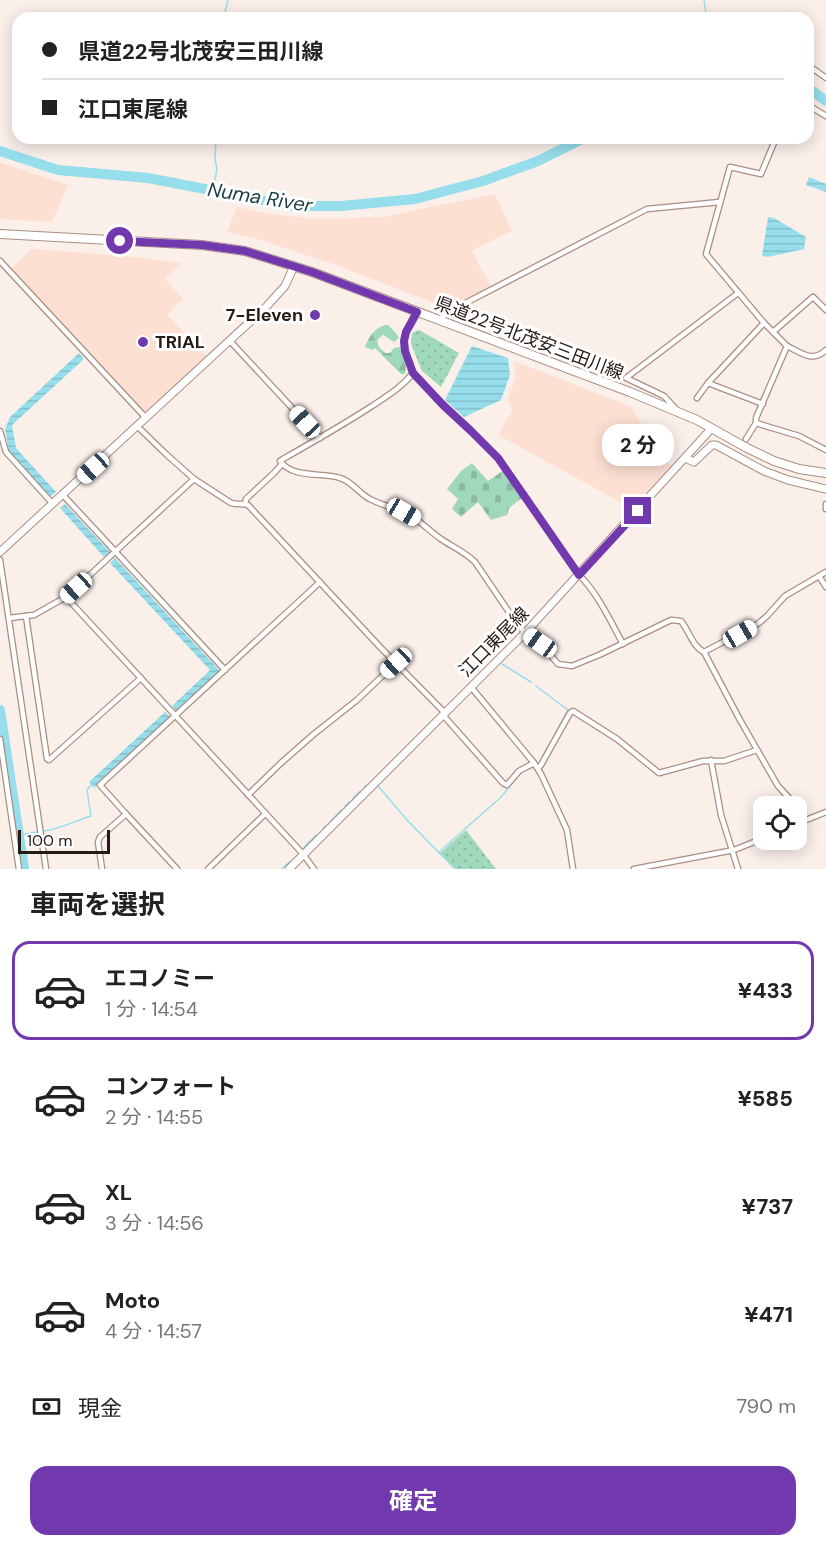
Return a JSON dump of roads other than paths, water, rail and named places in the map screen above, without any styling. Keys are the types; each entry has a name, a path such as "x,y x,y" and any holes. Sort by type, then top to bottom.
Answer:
{"main road":[{"name":"県道22号北茂安三田川線","path":"0,234 202,245 245,251 312,272 630,392 680,413 774,461 799,469 826,473"},
{"path":"0,552 266,307 285,286 294,267"},
{"name":"江口東尾線","path":"289,869 525,633 711,429"},
{"path":"686,458 694,462 714,444 737,453 764,471 788,480 826,489"}],"street":[{"path":"774,144 761,174 730,168 706,254 764,323 787,346 811,357 817,357 826,350"},
{"path":"438,320 450,311 647,209 720,202"},
{"path":"0,261 146,418"},
{"path":"680,413 664,396 626,378 738,293"},
{"path":"773,332 813,297 826,310"},
{"path":"417,312 406,332 404,341 413,373 498,458 585,581 623,644"},
{"path":"697,398 764,323"},
{"path":"230,341 320,438"},
{"path":"746,439 756,423 756,418 787,346"},
{"path":"245,504 246,499 282,464 280,461 387,396 408,380 413,373"},
{"path":"708,383 763,404"},
{"path":"756,423 799,436 826,450"},
{"path":"137,426 194,479 231,503 248,505 444,714 507,785 519,771 534,763"},
{"path":"0,431 6,452 53,504"},
{"path":"282,464 295,471 341,478 371,500 404,512 420,521 440,539 468,555 525,633 540,643 558,664 563,666 572,666 598,655 670,620 681,621 697,647 704,652 778,786 787,796"},
{"path":"9,618 34,615 66,597 194,479"},
{"path":"63,495 225,670"},
{"path":"826,504 826,509"},
{"path":"0,560 46,869"},
{"path":"704,652 759,623 785,596 826,572"},
{"path":"819,576 826,587"},
{"path":"177,869 100,786 320,582"},
{"path":"66,597 314,869"},
{"path":"26,616 47,759 49,760 141,678"},
{"path":"248,795 289,756 396,663"},
{"path":"471,687 538,768 567,830 573,869"},
{"path":"538,768 573,711 616,739 659,773 711,760 724,761 758,750"},
{"path":"0,739 19,869"},
{"path":"711,760 721,815 738,869"},
{"path":"807,820 826,812"},
{"path":"102,869 98,842 100,837 126,814"},
{"path":"208,869 265,814"},
{"path":"634,869 733,850 753,842"}],"water":[{"path":"809,177 826,184 826,192 806,185"},
{"path":"768,217 774,218 806,237 804,249 768,257 762,256"},
{"path":"472,346 508,358 510,375 501,400 464,417 445,400"},
{"path":"79,353 84,359 12,425 16,448 56,492 50,497 9,451 5,429 10,417"},
{"path":"65,504 110,552 104,557 60,508"},
{"path":"115,558 220,671 177,711 172,706 210,670 110,563"},
{"path":"165,712 170,717 94,788 89,782"}],"waterway":[{"path":"225,12 228,0"},
{"path":"704,0 706,12"},
{"name":"Numa River","path":"814,92 826,101"},
{"path":"213,191 217,169 216,144"},
{"name":"Numa River","path":"0,151 58,170 148,178 293,206 341,206 415,199 483,181 538,161 572,144"},
{"path":"502,664 531,682"},
{"path":"536,686 568,710 543,756"},
{"path":"0,710 24,869"},
{"path":"527,770 533,767"},
{"path":"439,852 501,797 520,774"},
{"path":"44,831 91,816 87,790 92,784"},
{"path":"378,786 408,821 455,869"},
{"path":"353,798 360,791"},
{"path":"345,806 349,802"},
{"path":"331,821 341,810"},
{"path":"19,835 37,832"},
{"path":"304,847 316,835"},
{"path":"282,869 289,862"}],"place":[{"name":"7-Eleven","path":"315,315"},
{"name":"TRIAL","path":"143,342"}]}
